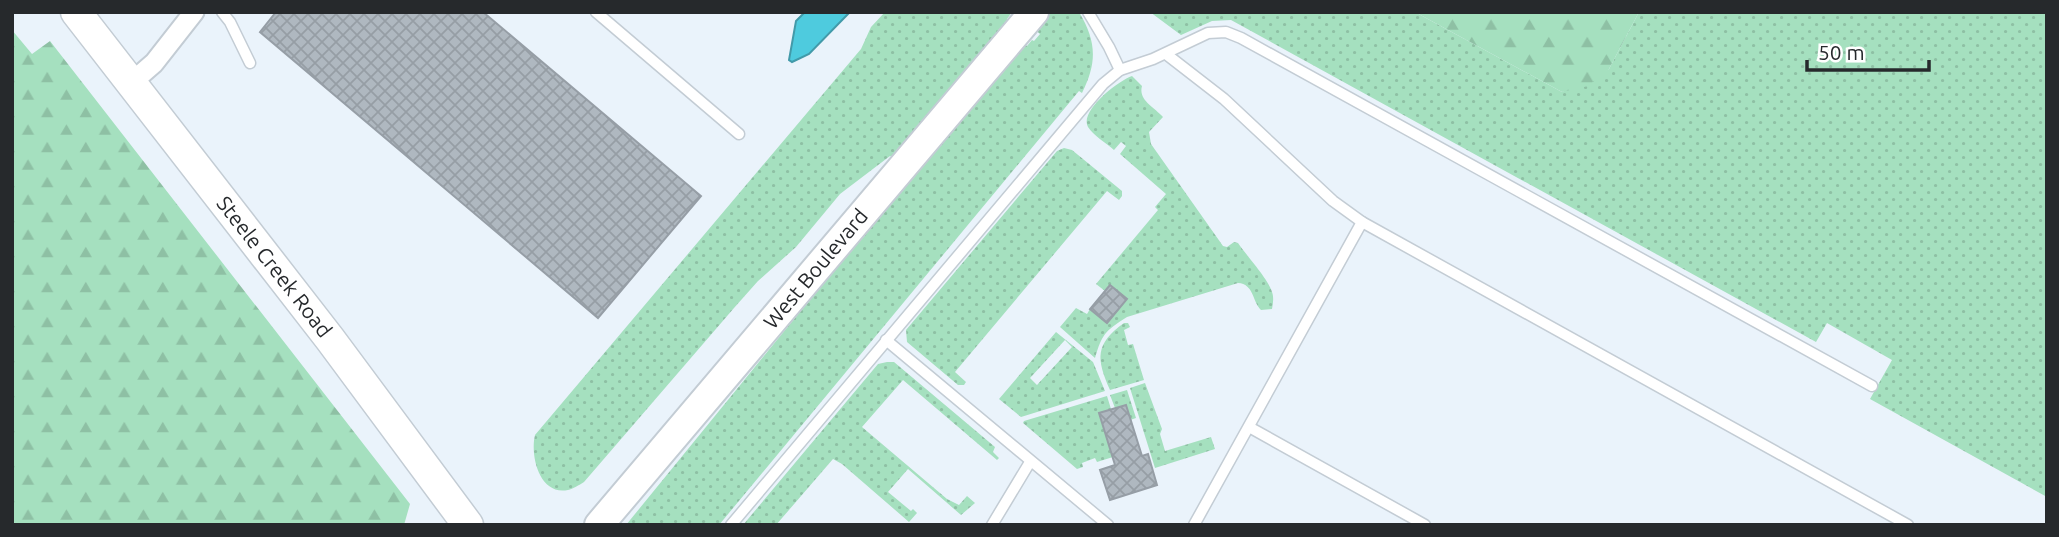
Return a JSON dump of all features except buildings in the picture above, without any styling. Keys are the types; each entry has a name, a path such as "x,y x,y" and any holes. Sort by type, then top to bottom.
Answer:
{"main road":[{"name":"Steele Creek Road","path":"76,12 330,340 467,524"}],"street":[{"path":"131,83 153,63 194,12"},
{"name":"West Boulevard","path":"599,525 1030,17"}],"lane":[{"path":"222,12 230,22 250,63"},
{"path":"596,12 739,134"},
{"path":"1088,12 1120,70"},
{"path":"731,525 1103,84 1120,70 1166,54 1208,33 1226,32 1241,38 1872,386"},
{"path":"1166,54 1224,99 1333,201 1362,222 1908,525"},
{"path":"1194,525 1362,222"},
{"path":"886,341 1108,525"},
{"path":"1249,427 1425,525"},
{"path":"992,525 1030,461"}],"green space":[{"path":"885,12 1012,12 1007,19 1009,21 895,158 890,156 840,194 796,247 758,281 734,308 584,482 568,490 550,487 543,481 536,463 535,435 861,49 871,27"},
{"path":"1014,12 1079,12 1089,33 1093,52 1090,72 1082,93 1079,91 719,525 626,525 985,85 1023,43 1027,46 1040,34"},
{"path":"1150,12 1415,12 1562,92 1609,69 1639,12 2047,12 2047,497 1870,399 1892,360 1827,323 1816,342 1231,20 1212,21 1181,35"},
{"path":"1415,12 1639,12 1609,69 1588,86 1562,92"},
{"path":"12,30 32,54 50,41 410,504 404,525 12,525"},
{"path":"1132,76 1142,86 1145,99 1163,117 1149,132 1151,144 1223,246 1238,243 1257,268 1270,287 1273,305 1272,309 1261,310 1247,286 1238,283 1127,317 1105,334 1095,358 1060,327 1076,308 1087,314 1090,309 1107,323 1126,299 1105,291 1096,284 1158,210 1155,207 1166,194 1120,154 1126,146 1121,142 1114,150 1088,127 1087,120 1094,105 1110,90"},
{"path":"1064,148 1072,150 1122,191 1122,196 1119,200 1107,191 955,372 966,382 964,385 958,385 907,342 906,330 1057,151"},
{"path":"1124,323 1128,323 1130,327 1124,330 1128,345 1133,344 1144,380 1110,390 1102,369 1101,352 1108,338"},
{"path":"1056,332 1093,362 1105,391 1021,417 999,399","holes":["1065,340 1072,347 1037,385 1030,378"]},
{"path":"894,362 995,447 993,452 999,458 997,460 903,380 862,427 947,499 959,505 967,496 975,503 961,515 908,469 888,492 917,513 909,522 833,459 776,525 743,525 878,364"},
{"path":"1145,383 1162,429 1160,434 1165,451 1211,437 1215,449 1155,468 1130,388"},
{"path":"1127,390 1136,418 1130,420 1125,405 1115,408 1110,395"},
{"path":"1107,396 1111,409 1100,413 1113,457 1097,462 1095,458 1082,463 1083,467 1077,469 1023,423 1024,421"}],"water":[{"path":"805,12 850,12 809,54 792,62 789,60 796,21"}]}
